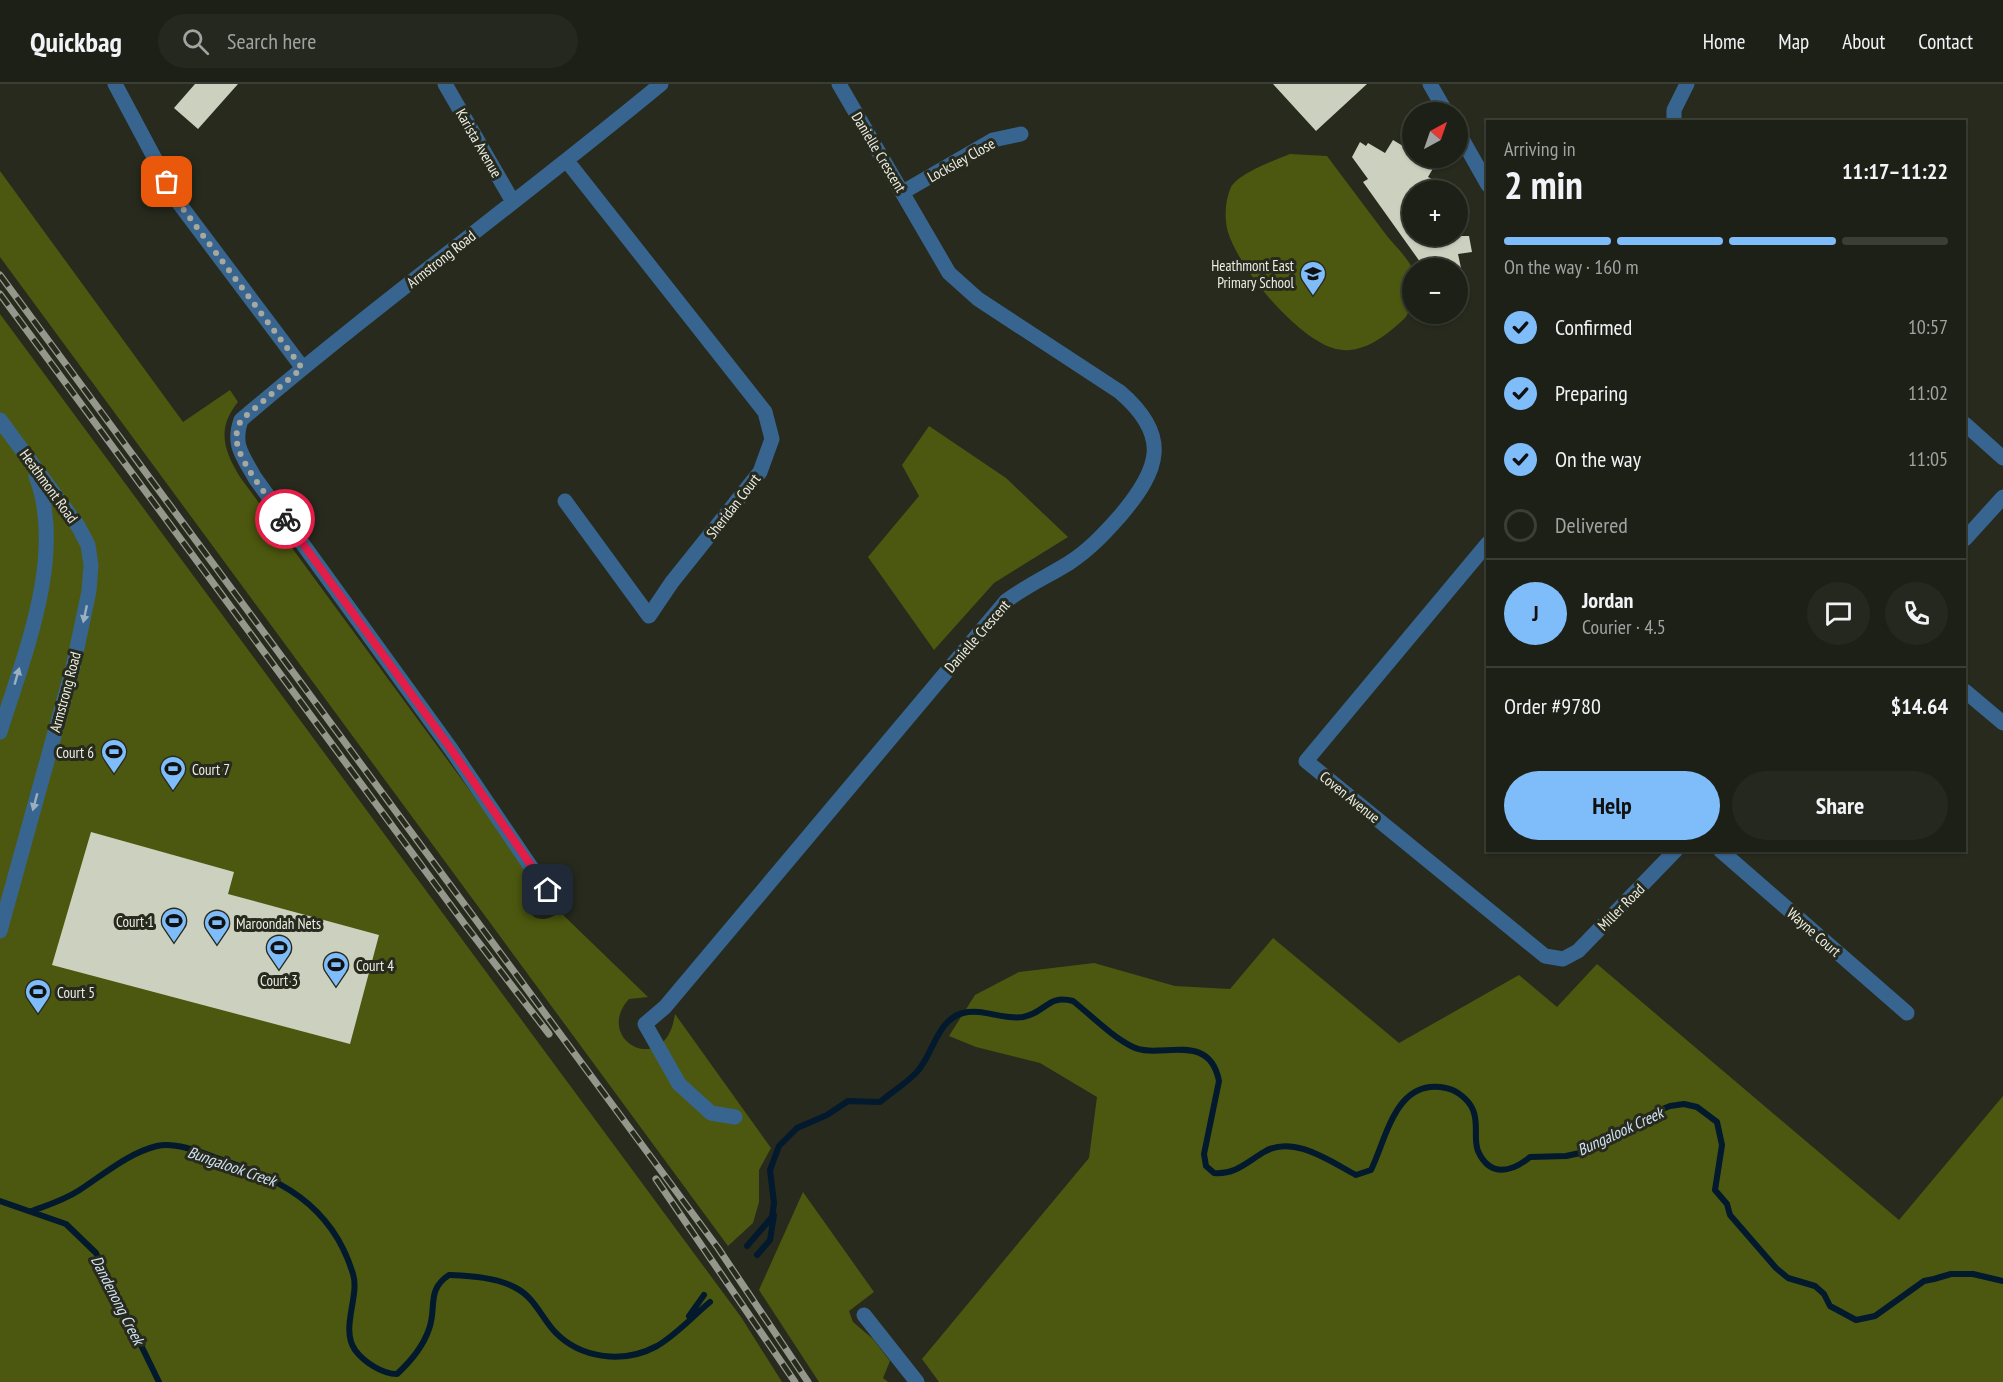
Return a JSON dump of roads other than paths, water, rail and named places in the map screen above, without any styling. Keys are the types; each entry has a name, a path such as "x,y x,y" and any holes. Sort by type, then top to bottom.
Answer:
{"street":[{"path":"115,84 178,202 302,368"},
{"name":"Karista Avenue","path":"445,84 513,202"},
{"name":"Armstrong Road","path":"556,904 540,877 451,749 255,478 237,444 241,420 302,368 567,161 661,84"},
{"name":"Danielle Crescent","path":"735,1117 711,1113 679,1084 645,1024 665,1007 1006,601 1027,585 1069,563 1097,542 1135,498 1153,469 1154,446 1150,427 1137,407 1120,392 978,299 949,273 839,84"},
{"path":"1430,84 1440,102"},
{"path":"1674,120 1674,111 1687,84"},
{"name":"Locksley Close","path":"903,192 993,140 1021,134"},
{"path":"1468,149 1486,181"},
{"name":"Sheridan Court","path":"565,501 649,616 672,582 760,472 772,439 765,412 567,161"},
{"name":"Heathmont Road","path":"0,420 85,536 90,556"},
{"path":"1966,425 2003,458"},
{"path":"0,732 44,581 45,519 39,482 29,459"},
{"path":"1966,538 2003,496"},
{"name":"Coven Avenue","path":"1486,545 1306,761 1545,956 1563,959"},
{"name":"Armstrong Road","path":"0,932 73,667 89,591 90,556"},
{"path":"1966,692 2003,723"},
{"name":"Miller Road","path":"1563,959 1578,951 1674,852"},
{"name":"Wayne Court","path":"1722,852 1907,1013"},
{"path":"864,1315 917,1382"}],"waterway":[{"name":"Bungalook Creek","path":"747,1246 772,1217 774,1203 770,1170 779,1146 797,1128 827,1115 848,1101 880,1102 916,1073 941,1031 954,1017 970,1012 1023,1017 1037,1012 1052,1002 1064,1000 1073,1001 1109,1032 1133,1047 1156,1051 1195,1051 1205,1056 1214,1065 1219,1081 1204,1154 1206,1166 1214,1173 1235,1170 1264,1152 1275,1147 1287,1146 1324,1157 1356,1175 1371,1170 1396,1112 1415,1092 1429,1087 1450,1089 1466,1099 1475,1115 1478,1151 1489,1165 1502,1170 1516,1166 1530,1157 1566,1156 1580,1153 1635,1127 1655,1112 1684,1104 1697,1107 1717,1122 1722,1145 1715,1190 1727,1204 1730,1215 1776,1268 1788,1278 1815,1286 1824,1294 1830,1306 1856,1320 1875,1316 1924,1281 1951,1274 1973,1274 2003,1281"},
{"name":"Bungalook Creek","path":"32,1211 67,1197 126,1159 157,1146 171,1145 201,1152 260,1174 300,1197 332,1229 344,1250 353,1274 354,1292 349,1332 355,1350 379,1370 397,1374 416,1354 423,1342 429,1329 437,1287 449,1275 492,1279 516,1288 528,1297 555,1332 565,1341 577,1348 603,1356 631,1355 657,1346 678,1331 710,1302"},
{"name":"Dandenong Creek","path":"0,1201 66,1224 96,1253 159,1382"},
{"name":"Bungalook Creek","path":"757,1255 770,1240 774,1215"},
{"name":"Bungalook Creek","path":"689,1316 704,1295"}],"railway":[{"path":"0,275 718,1248 808,1382"},
{"path":"0,294 466,926 549,1034"},
{"path":"656,1179 795,1382"}],"place":[{"name":"Heathmont East Primary School","path":"1313,297"},
{"name":"Court 6","path":"114,775"},
{"name":"Court 7","path":"173,792"},
{"name":"Court 1","path":"174,944"},
{"name":"Maroondah Nets","path":"217,946"},
{"name":"Court 3","path":"279,971"},
{"name":"Court 4","path":"336,988"},
{"name":"Court 5","path":"38,1015"}]}
